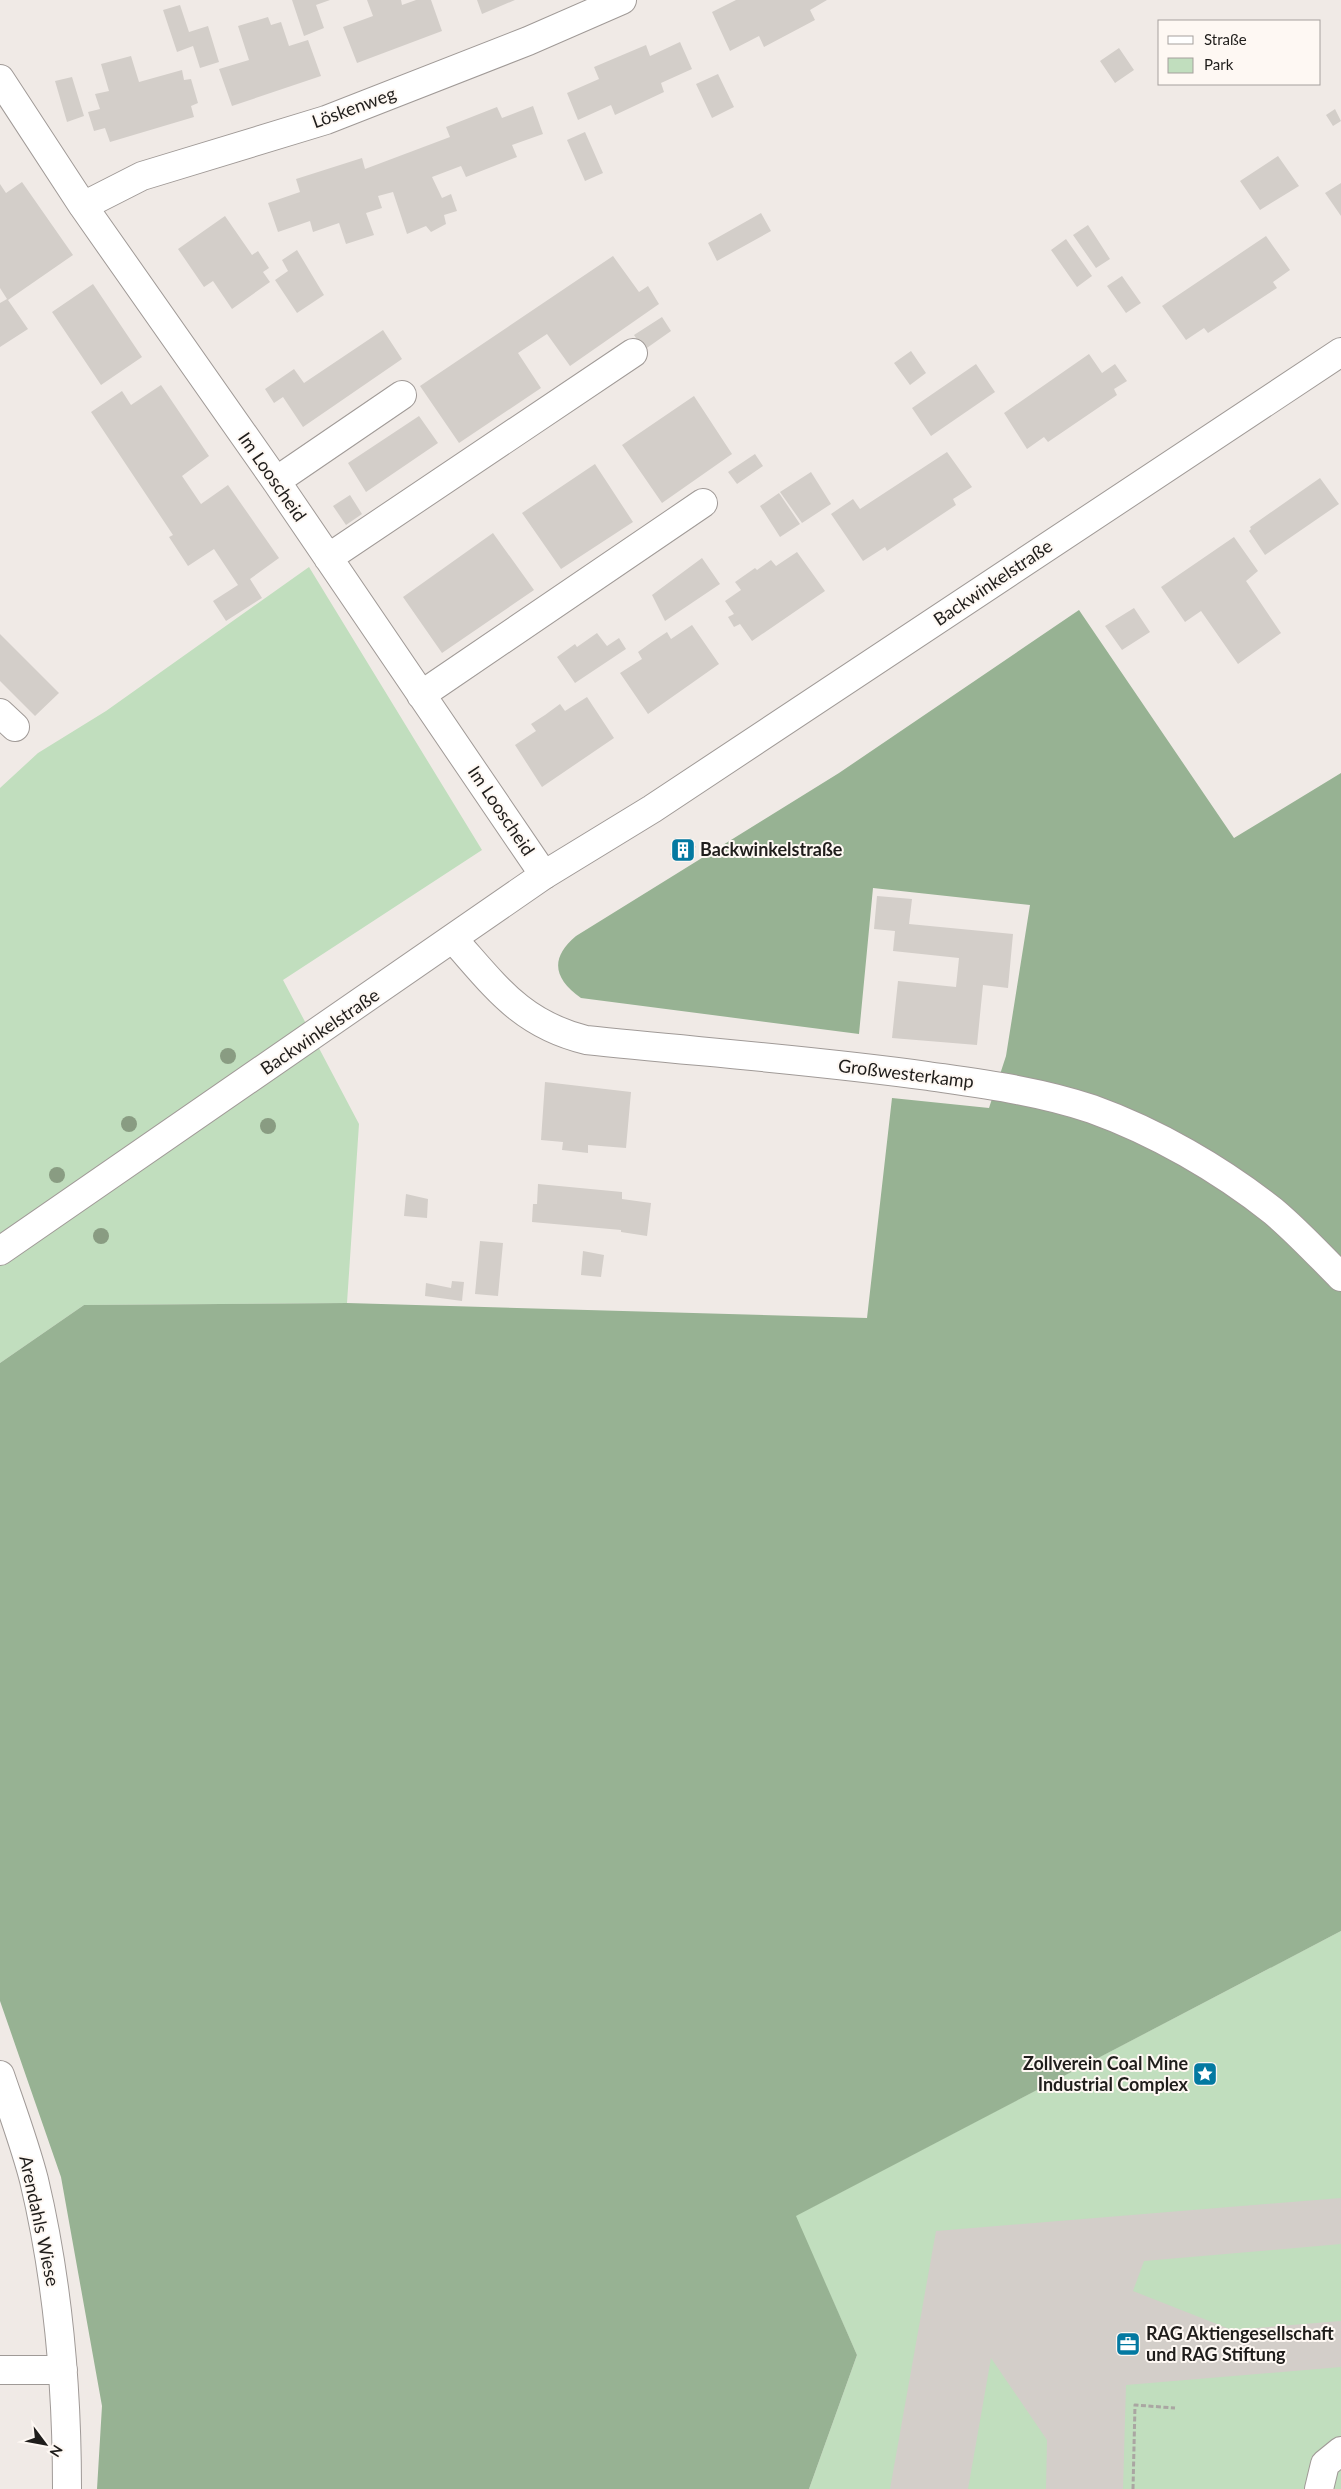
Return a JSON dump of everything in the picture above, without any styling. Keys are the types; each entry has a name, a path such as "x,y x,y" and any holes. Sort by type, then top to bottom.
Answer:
{"street":[{"name":"Löskenweg","path":"83,206 142,176 326,120 528,42 622,0"},
{"name":"Im Looscheid","path":"0,79 83,206 276,481 544,875"},
{"name":"Backwinkelstraße","path":"0,1251 454,940 544,875 660,804 1341,352"},
{"path":"328,558 634,353"},
{"path":"276,481 402,395"},
{"path":"421,694 703,503"},
{"name":"Großwesterkamp","path":"454,940 517,1009 542,1025 563,1034 586,1040 885,1070 1040,1094 1092,1110 1152,1135 1211,1168 1274,1212 1341,1276"},
{"name":"Arendahls Wiese","path":"0,2075 34,2180 50,2265 63,2370 66,2489"},
{"path":"0,2370 63,2370"},
{"path":"1319,2489 1325,2464 1341,2451"}],"path":[{"path":"1133,2489 1135,2404 1175,2408"}],"green space":[{"path":"309,567 482,850 283,980 359,1124 347,1303 84,1305 0,1363 0,788 38,753 106,711"},
{"path":"1079,610 1234,838 1341,773 1341,1931 796,2216 857,2355 809,2489 97,2489 102,2406 61,2177 0,2001 0,1363 84,1305 347,1303 867,1318 892,1098 989,1108 1006,1056 1030,905 873,888 859,1034 581,998 565,983 560,975 558,968 559,960 562,952 576,936 839,773"},
{"name":"Zollverein Coal Mine Industrial Complex","path":"1341,1931 1341,2489 809,2489 857,2355 795,2216"}],"building":[{"path":"292,0 330,0 316,5 324,28 304,36"},
{"path":"367,0 401,0 402,5 416,0 431,0 442,31 357,63 343,27 373,16"},
{"path":"477,0 515,0 482,14"},
{"path":"736,0 827,0 810,10 815,20 764,47 759,36 730,51 712,12"},
{"path":"180,5 189,32 208,26 219,62 200,68 193,46 177,52 163,10"},
{"path":"268,17 271,25 281,22 289,46 308,40 321,76 232,106 219,69 249,60 238,26"},
{"path":"680,42 692,69 661,83 664,92 615,115 611,105 578,120 567,93 599,79 594,67 646,45 650,56"},
{"path":"1119,48 1134,70 1115,83 1100,61"},
{"path":"131,56 139,82 182,70 184,80 191,79 198,103 191,106 194,117 110,142 105,128 94,131 88,112 100,109 95,94 109,91 101,64"},
{"path":"718,74 734,107 712,118 696,84"},
{"path":"72,77 84,116 67,122 55,81"},
{"path":"533,106 543,134 512,145 517,157 466,177 461,166 432,177 442,198 451,194 457,211 444,215 446,224 431,232 426,226 407,234 393,192 378,196 382,208 366,213 374,235 346,244 339,223 313,232 310,221 278,232 268,203 300,192 296,179 362,158 365,169 450,137 446,127 497,107 502,118"},
{"path":"1335,109 1341,121 1333,126 1326,115"},
{"path":"585,132 603,173 585,181 567,140"},
{"path":"1278,156 1299,186 1260,210 1240,181"},
{"path":"22,182 73,255 8,300 28,329 0,347 0,303 7,299 0,288 0,184 6,193"},
{"path":"1341,183 1341,216 1325,193"},
{"path":"761,213 771,231 717,261 708,243"},
{"path":"225,216 252,255 258,251 269,268 263,272 270,282 232,309 213,281 204,287 178,249"},
{"path":"1088,225 1110,259 1096,268 1073,235"},
{"path":"1266,236 1290,270 1273,282 1277,288 1208,333 1204,328 1186,340 1162,306"},
{"path":"1066,239 1092,276 1077,287 1051,250"},
{"path":"297,250 324,295 297,313 275,280 288,271 282,260"},
{"path":"613,256 639,292 648,286 659,304 570,366 547,334 518,353 541,388 459,443 420,386"},
{"path":"1122,276 1141,303 1126,313 1107,286"},
{"path":"93,284 142,357 101,385 52,312"},
{"path":"662,317 671,331 644,350 634,335"},
{"path":"383,330 402,359 303,427 283,397 274,403 265,389 294,369 304,383"},
{"path":"911,351 926,373 910,385 894,363"},
{"path":"1089,354 1102,373 1115,364 1127,381 1114,389 1117,395 1048,442 1044,437 1027,449 1004,413"},
{"path":"976,364 995,392 931,436 912,408"},
{"path":"161,385 209,456 182,476 201,504 228,485 279,558 250,579 262,598 226,621 213,601 238,585 214,549 188,566 169,537 173,535 91,412 122,391 131,405"},
{"path":"694,396 732,454 662,503 622,445"},
{"path":"419,416 438,443 366,492 348,463"},
{"path":"947,452 972,487 953,499 956,505 887,551 885,547 863,561 831,514 853,499 860,509"},
{"path":"755,454 763,466 737,484 728,472"},
{"path":"595,464 633,522 561,569 522,513"},
{"path":"811,472 831,504 802,523 780,492"},
{"path":"1320,478 1339,504 1265,555 1249,531 1250,527"},
{"path":"779,493 800,524 780,537 760,506"},
{"path":"350,495 362,514 346,525 333,506"},
{"path":"493,533 534,590 442,653 403,597"},
{"path":"1234,537 1258,571 1246,581 1281,633 1238,664 1201,611 1185,622 1161,587"},
{"path":"797,552 825,591 752,641 740,624 734,627 728,617 734,614 725,601 741,590 735,582 755,568 757,570 771,560 776,566"},
{"path":"702,558 720,584 665,621 652,595"},
{"path":"1134,608 1150,632 1122,650 1105,626"},
{"path":"692,625 719,664 648,714 620,673 642,659 638,652 667,632 671,639"},
{"path":"597,633 607,646 619,638 626,649 575,683 557,657 575,644 577,647"},
{"path":"0,634 59,693 35,716 0,681"},
{"path":"587,697 614,738 542,787 515,745 536,731 531,724 560,704 565,711"},
{"name":"Backwinkelstraße","path":"690,839 696,847 676,862 670,854"},
{"path":"877,896 912,899 909,924 1013,934 1008,988 983,985 977,1045 892,1038 898,981 956,987 959,958 893,951 895,931 874,929"},
{"path":"545,1082 631,1092 626,1148 588,1145 588,1153 562,1150 563,1142 541,1140"},
{"path":"538,1184 622,1192 622,1199 651,1203 647,1236 621,1232 621,1230 532,1222 533,1204 537,1204"},
{"path":"406,1194 428,1199 427,1218 404,1216"},
{"path":"480,1241 503,1243 498,1296 475,1294"},
{"path":"583,1251 604,1255 601,1277 581,1275"},
{"path":"452,1281 464,1282 462,1301 425,1296 426,1283 451,1288"},
{"name":"RAG Aktiengesellschaft und RAG Stiftung","path":"1341,2198 1341,2244 1144,2261 1133,2291 1232,2330 1341,2321 1341,2367 1126,2385 1123,2489 1046,2489 1047,2440 991,2358 968,2489 890,2489 936,2231"}],"place":[{"name":"Backwinkelstraße","path":"683,850"},
{"name":"Zollverein Coal Mine Industrial Complex","path":"1205,2074"},
{"name":"RAG Aktiengesellschaft und RAG Stiftung","path":"1128,2344"}]}
